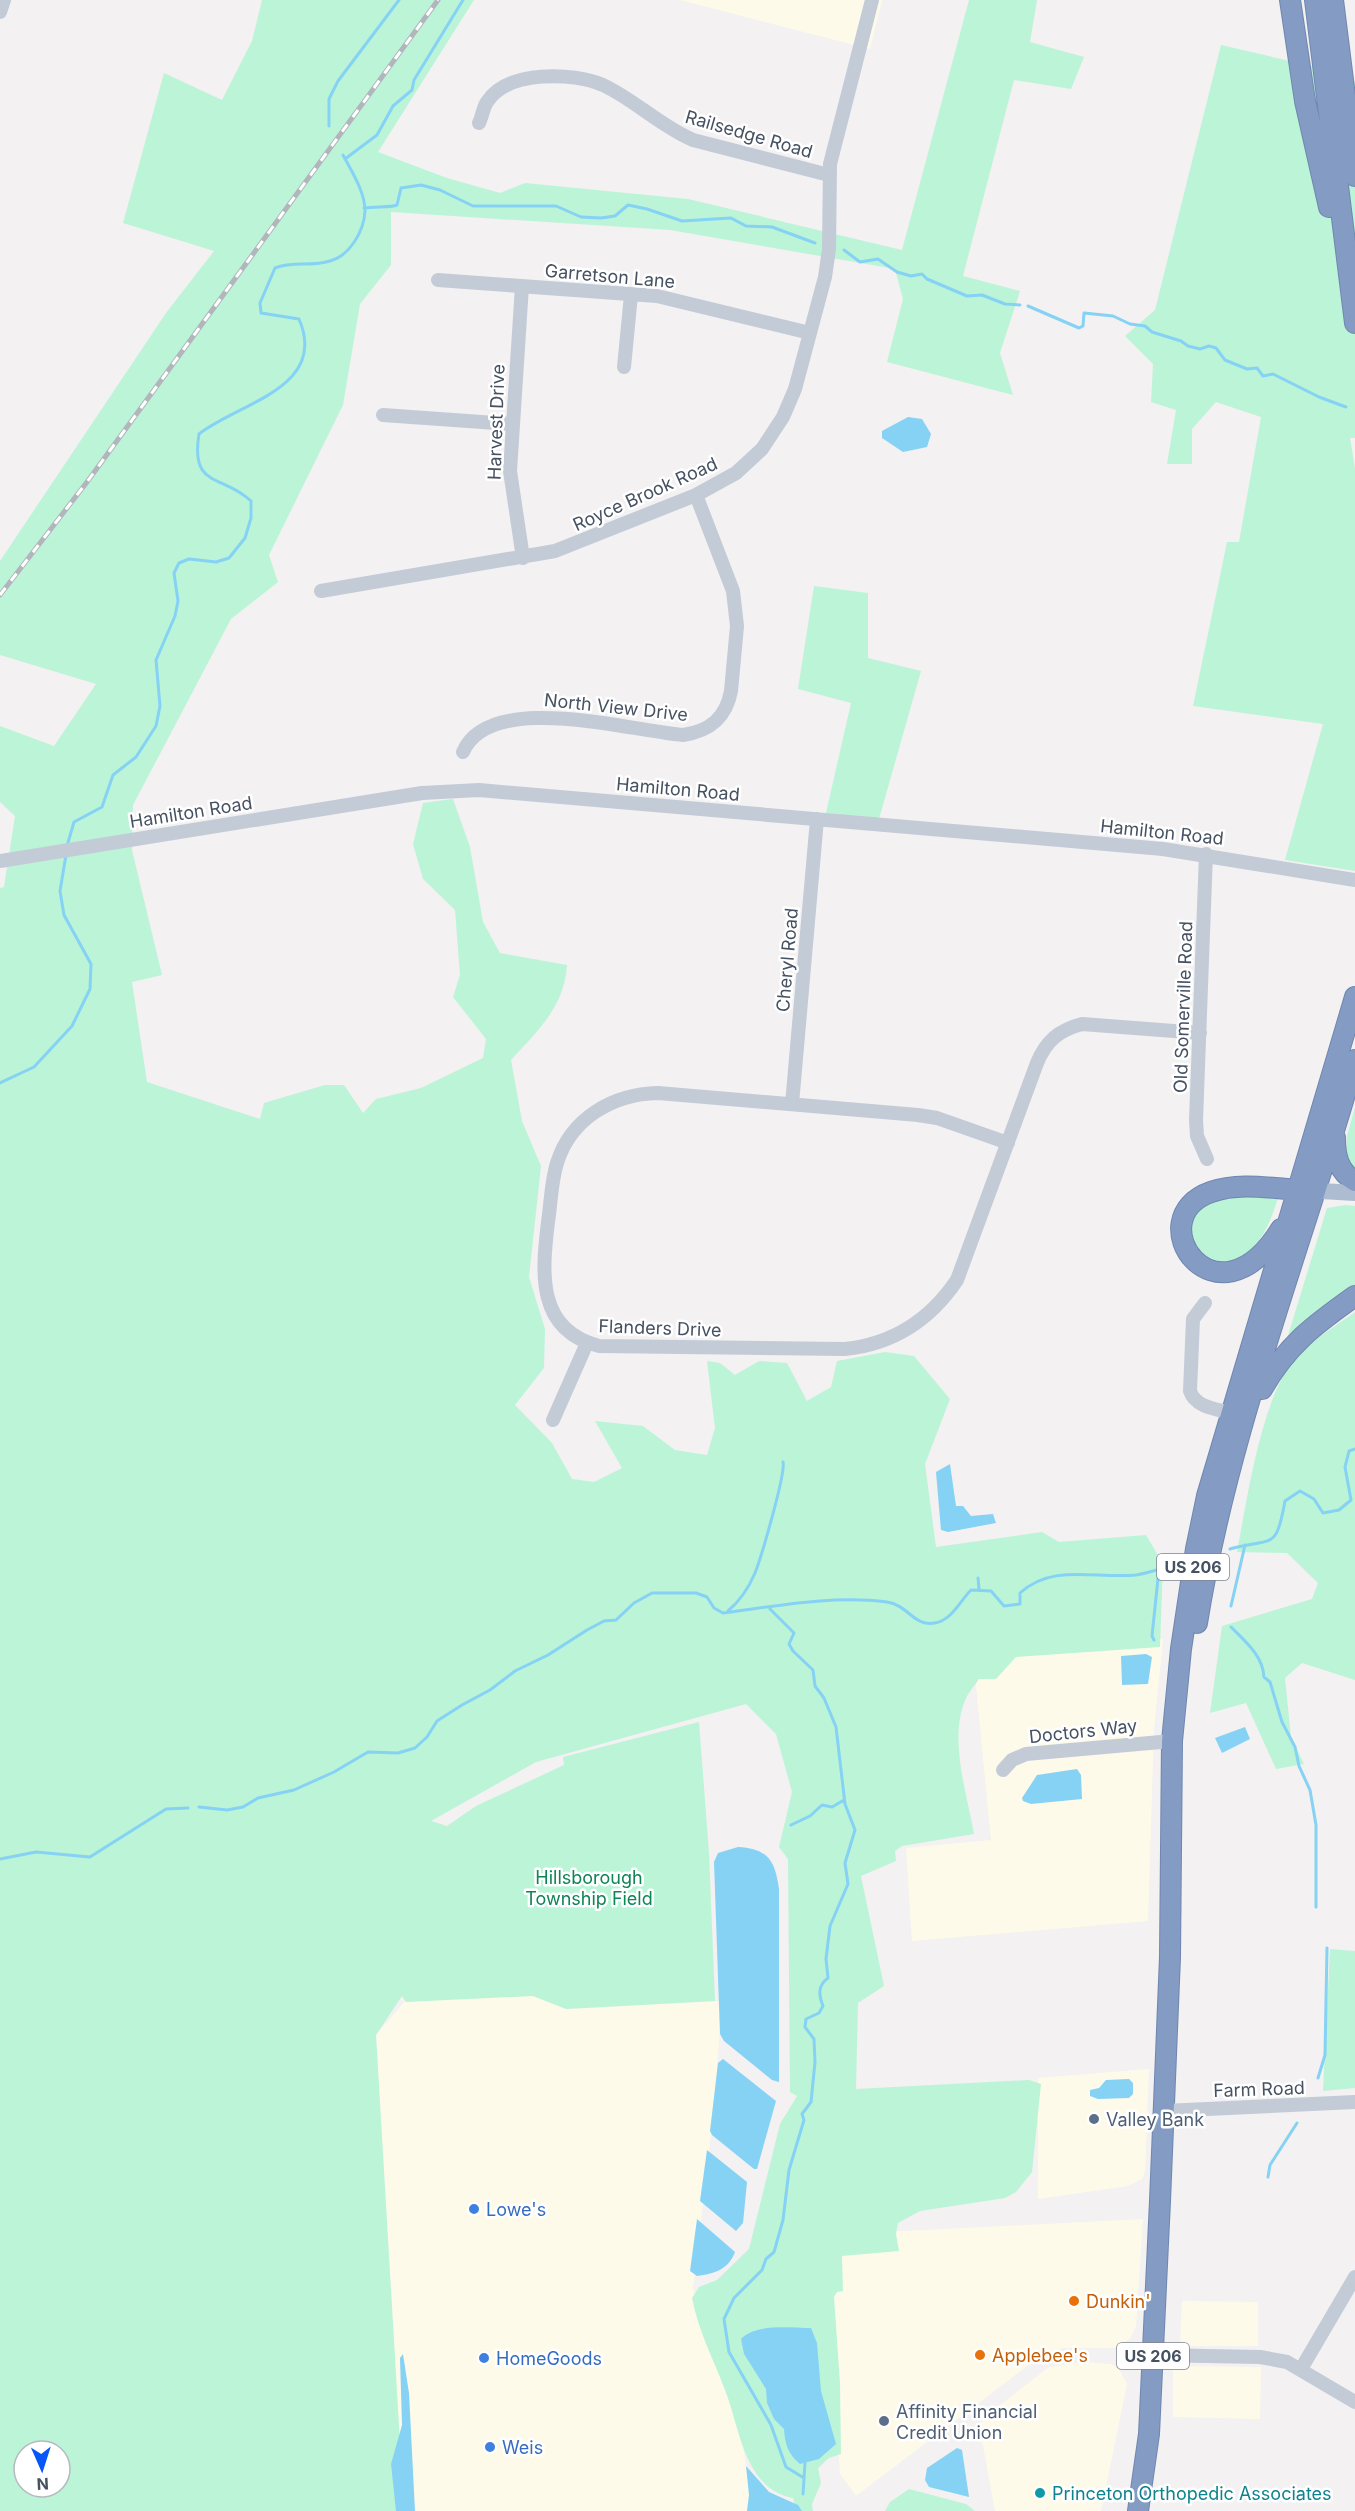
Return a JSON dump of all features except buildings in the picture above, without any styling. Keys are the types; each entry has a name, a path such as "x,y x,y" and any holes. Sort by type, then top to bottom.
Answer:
{"highway":[{"path":"1290,0 1305,101 1352,301"},
{"path":"1315,0 1355,323"},
{"path":"1333,0 1355,176"},
{"path":"1302,1196 1355,997"},
{"path":"1302,1196 1231,1187 1208,1193 1189,1207 1183,1219 1182,1242 1194,1262 1205,1269 1217,1272 1236,1270 1263,1255 1302,1196 1335,1125 1355,1060"},
{"path":"1335,1125 1335,1151 1338,1161 1342,1171 1355,1181"},
{"name":"US 206","path":"1138,2511 1147,2460 1153,2355 1170,1957 1172,1741 1180,1649 1196,1549 1238,1416 1302,1196"},
{"name":"US 206","path":"1170,1957 1180,1857 1193,1651 1212,1542 1238,1416 1302,1196"},
{"path":"1238,1416 1288,1350 1305,1333 1355,1296"}],"main road":[{"path":"1302,1196 1355,1193"}],"street":[{"path":"0,12 4,0"},
{"name":"Royce Brook Road","path":"321,591 523,558 575,544 696,495 736,473 772,435 795,389 827,262 829,175 832,152 872,0"},
{"name":"Railsedge Road","path":"479,123 487,102 498,90 529,78 565,76 602,85 676,133 693,140 829,175"},
{"name":"Garretson Lane","path":"438,280 677,299 810,333"},
{"name":"Harvest Drive","path":"522,286 511,424 510,486 523,558"},
{"path":"624,368 631,295"},
{"path":"383,415 511,424"},
{"name":"North View Drive","path":"463,752 468,740 480,731 523,717 553,717 683,735 695,733 716,723 729,703 736,607 728,571 696,495"},
{"name":"Hamilton Road","path":"0,861 422,793 459,790 1206,854 1355,880"},
{"name":"Cheryl Road","path":"792,1104 817,819"},
{"name":"Old Somerville Road","path":"1206,854 1197,1136 1207,1158"},
{"name":"Flanders Drive","path":"1008,1143 937,1118 644,1093 614,1101 598,1109 575,1130 558,1162 554,1178 543,1272 547,1299 563,1325 587,1343 616,1348 845,1349 866,1347 896,1335 924,1318 938,1305 957,1280 1008,1143 1042,1051 1058,1033 1082,1024 1200,1033"},
{"path":"1205,1303 1193,1319 1190,1391 1193,1398 1200,1404 1238,1416"},
{"path":"553,1420 587,1343"},
{"name":"Doctors Way","path":"1003,1770 1012,1760 1026,1754 1172,1741"},
{"name":"Farm Road","path":"1164,2111 1355,2102"},
{"path":"1301,2369 1355,2277"},
{"path":"1153,2355 1274,2359 1301,2369 1355,2402"}],"shaded area":[{"path":"680,0 882,0 870,49"},
{"path":"1163,1639 1154,1730 1148,1921 912,1941 906,1848 991,1840 973,1655"},
{"path":"533,1996 566,2009 722,2001 714,2110 693,2288 738,2417 750,2488 747,2511 404,2511 376,2035 406,2000"},
{"path":"1149,2069 1145,2171 1142,2179 1128,2186 1038,2199 1038,2078"},
{"path":"1143,2219 1136,2326 1130,2339 1115,2348 1062,2348 1043,2354 856,2496 840,2474 826,2235"},
{"path":"1182,2301 1258,2302 1258,2346 1180,2346"},
{"path":"1083,2362 1112,2364 1119,2369 1127,2384 1101,2511 995,2511 983,2446 975,2428 991,2412 1049,2367"},
{"path":"1181,2366 1261,2367 1260,2419 1173,2417 1173,2370"}],"green space":[{"name":"Hillsborough Township Field","path":"262,0 474,0 378,152 447,178 500,193 525,183 688,199 902,250 969,0 1037,0 1030,42 1084,57 1071,89 1014,80 963,276 1020,291 1000,353 1013,395 887,362 903,299 895,269 670,230 391,212 391,265 360,304 343,405 269,555 278,582 231,619 133,805 132,850 162,975 132,982 147,1082 260,1119 264,1103 325,1085 344,1085 363,1113 376,1099 421,1088 483,1058 486,1039 453,997 460,975 455,910 423,879 413,844 423,803 453,799 470,847 483,922 500,953 567,965 561,994 555,1006 540,1028 511,1060 522,1121 541,1166 529,1277 545,1329 544,1368 515,1405 552,1443 572,1479 594,1482 622,1468 595,1421 643,1426 675,1450 707,1455 715,1428 707,1361 720,1363 735,1375 759,1361 787,1363 807,1401 831,1387 837,1361 885,1352 914,1356 950,1399 925,1464 936,1547 1042,1532 1059,1542 1146,1535 1163,1564 1160,1647 1016,1657 996,1679 979,1679 966,1698 959,1730 961,1766 974,1834 902,1846 895,1851 896,1861 861,1876 884,1986 858,2003 856,2089 1029,2080 1041,2084 1032,2172 1016,2192 1005,2198 920,2211 898,2223 896,2234 899,2251 842,2256 843,2291 837,2292 834,2297 840,2383 841,2454 829,2458 818,2468 821,2483 812,2504 813,2511 796,2511 793,2498 777,2492 764,2483 754,2470 746,2455 725,2390 702,2334 692,2298 699,2287 717,2280 749,2249 780,2124 797,2096 790,2092 788,1859 779,1847 792,1792 776,1734 746,1704 536,1762 431,1821 447,1826 476,1806 564,1765 563,1757 699,1722 709,1853 715,2001 566,2009 533,1996 406,2002 402,1996 376,2035 404,2511 0,2511 0,888 4,887 15,816 0,802 0,726 54,746 96,684 0,655 0,561 166,313 214,251 123,223 164,73 222,100 252,41"},
{"path":"1221,45 1350,75 1355,82 1355,438 1350,438 1355,468 1355,871 1285,860 1323,724 1193,706 1227,542 1239,542 1261,417 1216,402 1192,429 1192,464 1167,464 1176,410 1151,402 1153,364 1125,336 1155,310"},
{"path":"814,586 868,593 868,658 921,671 879,819 826,813 851,703 798,689"},
{"path":"1355,1107 1355,1169 1346,1158 1347,1136"},
{"path":"1232,1191 1279,1195 1271,1219 1262,1236 1249,1252 1230,1269 1198,1256 1190,1246 1190,1238 1192,1211"},
{"path":"1355,1206 1355,1287 1286,1342 1327,1208"},
{"path":"1355,1312 1355,1680 1302,1663 1285,1678 1291,1737 1304,1764 1276,1769 1246,1703 1210,1713 1222,1626 1312,1599 1318,1583 1287,1553 1237,1552 1257,1452 1272,1400 1282,1378 1298,1354"},
{"path":"1330,1949 1355,1951 1355,2088 1323,2091"},
{"path":"909,2489 966,2504 975,2511 885,2511 890,2502"}],"water":[{"path":"908,417 922,419 931,434 927,447 903,452 882,438 882,431"},
{"path":"950,1464 956,1506 963,1506 971,1516 993,1514 996,1523 948,1532 941,1530 936,1472"},
{"path":"1146,1654 1152,1657 1148,1684 1122,1685 1121,1656"},
{"path":"1245,1727 1250,1739 1222,1753 1215,1738"},
{"path":"1077,1769 1081,1775 1082,1799 1031,1804 1023,1801 1022,1798 1037,1775"},
{"path":"738,1847 756,1850 768,1858 775,1870 779,1889 779,2082 772,2080 724,2041 720,2034 714,1862 718,1853"},
{"path":"723,2059 776,2101 757,2169 754,2169 710,2131 718,2063"},
{"path":"1129,2079 1133,2083 1133,2094 1129,2098 1098,2099 1090,2096 1090,2090 1099,2088 1106,2080"},
{"path":"707,2150 747,2182 743,2223 736,2231 700,2201"},
{"path":"697,2219 735,2252 725,2267 697,2276 690,2271"},
{"path":"764,2328 811,2328 817,2343 821,2391 836,2444 819,2459 800,2464 788,2448 784,2429 774,2419 767,2403 766,2389 744,2354 741,2339"},
{"path":"403,2354 409,2393 415,2511 396,2511 391,2464 402,2425 400,2358"},
{"path":"957,2448 962,2450 969,2497 929,2487 925,2480 927,2468"},
{"path":"746,2466 769,2492 798,2505 802,2511 747,2511 749,2495"}],"waterway":[{"path":"329,126 329,99 338,81 399,0"},
{"path":"345,159 377,135 393,106 412,90 414,80 463,0"},
{"path":"67,846 74,822 102,807 113,775 136,757 156,726 160,706 156,660 175,616 178,601 174,573 179,563 189,559 216,562 229,558 245,538 251,518 251,501 204,472 199,464 199,434 275,391 291,378 302,362 305,342 299,319 261,313 260,303 275,268 330,261 349,249 358,235 364,219 363,197 343,155"},
{"path":"364,208 397,205 401,188 421,185 440,190 473,206 556,206 581,217 601,218 615,216 628,205 682,221 731,218 746,226 772,227 815,243"},
{"path":"844,250 860,262 878,259 897,272 911,276 922,274 927,279 967,296 982,295 1005,304 1020,305"},
{"path":"1028,306 1079,328 1083,326 1084,313 1113,316 1130,324 1145,326 1152,332 1181,341 1188,346 1200,349 1209,346 1216,348 1225,360 1247,369 1257,368 1263,376 1273,374 1319,397 1346,407"},
{"path":"0,1083 34,1067 72,1026 90,989 91,964 64,915 60,891 66,855"},
{"path":"1230,1549 1270,1540 1279,1528 1285,1501 1300,1491 1314,1499 1323,1513 1339,1510 1351,1500 1345,1467 1349,1451 1355,1449"},
{"path":"728,1611 744,1594 755,1573 777,1498 783,1462"},
{"path":"1231,1606 1245,1545"},
{"path":"199,1807 227,1810 243,1807 258,1798 294,1790 334,1772 368,1752 398,1753 415,1748 427,1737 437,1721 490,1690 515,1671 548,1655 587,1630 604,1621 616,1620 634,1603 652,1593 696,1593 707,1597 714,1608 723,1613 826,1601 887,1602 900,1607 922,1622 935,1623 951,1614 971,1590 991,1591 1004,1606 1020,1604 1020,1593 1046,1578 1075,1574 1136,1575 1176,1564"},
{"path":"1154,1640 1152,1636 1159,1569"},
{"path":"978,1578 979,1589"},
{"path":"770,1609 794,1633 789,1644 793,1651 813,1670 815,1686 824,1698 836,1727 845,1804 855,1830 845,1863 848,1884 830,1926 826,1959 828,1978 822,1984 820,1991 823,2006 819,2013 806,2019 805,2027 814,2039 815,2062 811,2102 802,2114 804,2120 789,2170 783,2220 774,2252 766,2259 762,2270 734,2298 724,2319 729,2352 771,2425 786,2467 804,2478"},
{"path":"1231,1627 1257,1656 1264,1677 1270,1682 1282,1722 1295,1747 1299,1766 1310,1790 1316,1825 1316,1907"},
{"path":"791,1825 810,1816 822,1805 832,1807 844,1800"},
{"path":"0,1859 36,1852 90,1857 166,1809 188,1808"},
{"path":"1318,2078 1325,2055 1327,1948"},
{"path":"1268,2177 1270,2165 1297,2123"},
{"path":"803,2494 805,2463"}],"railway":[{"path":"0,595 87,482 438,0"}],"place":[{"name":"Valley Bank","path":"1094,2119"},
{"name":"Lowe's","path":"474,2209"},
{"name":"Dunkin'","path":"1074,2301"},
{"name":"Applebee's","path":"980,2355"},
{"name":"HomeGoods","path":"484,2358"},
{"name":"Affinity Financial Credit Union","path":"884,2421"},
{"name":"Weis","path":"490,2447"},
{"name":"Princeton Orthopedic Associates","path":"1040,2493"}]}
